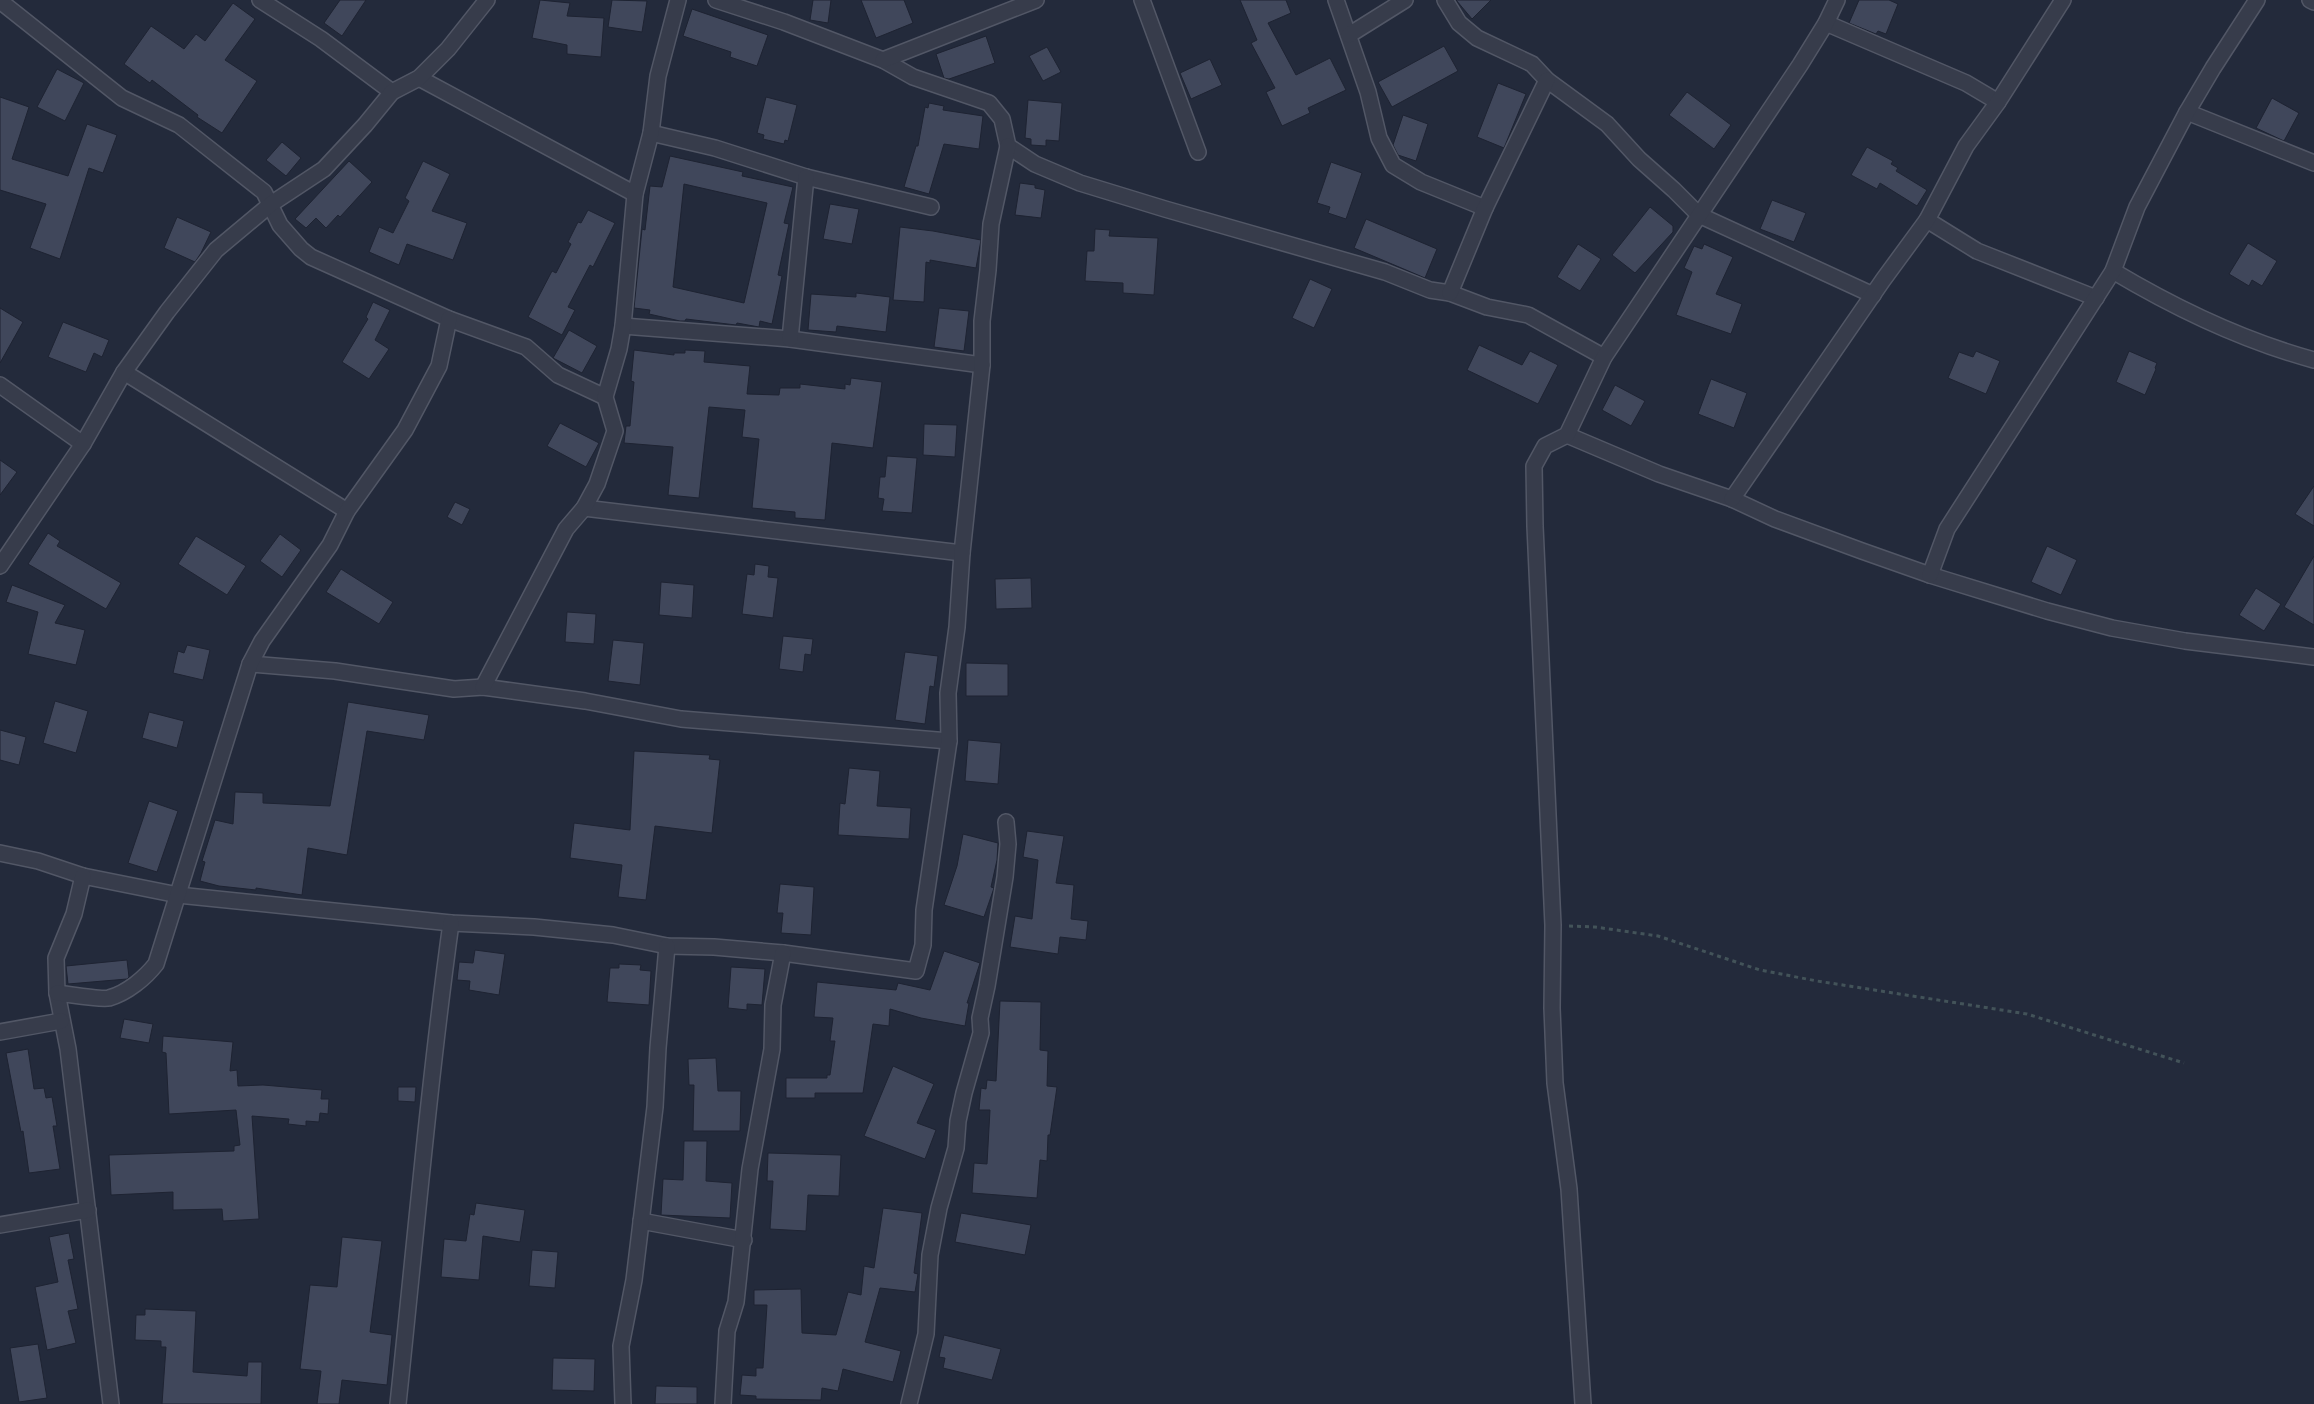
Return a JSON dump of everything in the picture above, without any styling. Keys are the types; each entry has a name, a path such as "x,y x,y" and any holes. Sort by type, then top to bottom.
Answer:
{"street":[{"path":"260,0 321,39 392,92"},
{"path":"0,566 83,444 124,372 167,312 216,250 271,204 324,169 365,125 392,92 419,78 448,49 487,0"},
{"path":"483,687 566,529 584,508 597,484 616,431 605,397 619,349 623,326 635,194 650,133 658,76 678,0"},
{"path":"0,853 38,861 83,876 178,895 451,923 534,927 613,935 667,946 714,947 916,970 923,945 924,910 949,741 948,693 957,627 962,553 982,365 982,321 991,224 1008,146 1002,119 989,103 913,77 883,60 784,22 716,0"},
{"path":"883,60 1036,0"},
{"path":"1142,0 1198,152"},
{"path":"1336,0 1350,35 1379,138 1393,165 1421,182 1485,208"},
{"path":"1350,35 1405,0"},
{"path":"1445,0 1459,23 1477,38 1532,64 1548,80 1607,124 1639,159 1699,215 1873,295"},
{"path":"1583,1404 1569,1188 1555,1083 1552,1008 1553,925 1534,466 1545,446 1567,435 1604,357 1769,113 1826,23 1837,0"},
{"path":"1732,500 1927,220 1966,146 1998,102 2063,0"},
{"path":"1930,575 1947,529 2113,271 2137,207 2187,112 2212,68 2257,0"},
{"path":"2310,0 2314,2"},
{"path":"0,1 122,98 179,126 264,192 280,225 301,249 311,257 449,320 526,346 558,375 605,397"},
{"path":"1826,23 1966,83 1998,102"},
{"path":"419,78 635,194"},
{"path":"1450,293 1485,208 1548,80"},
{"path":"2187,112 2314,163"},
{"path":"650,133 715,148 806,177 931,207"},
{"path":"1008,146 1035,164 1080,183 1164,210 1290,243 1384,272 1430,290 1450,293 1487,307 1528,315 1604,357"},
{"path":"790,339 806,177"},
{"path":"1927,220 1977,251 2096,298"},
{"path":"2113,271 2152,294 2203,318 2314,360"},
{"path":"57,993 107,999 126,990 147,976 156,964 250,664 262,641 330,545 347,511 405,430 439,366 449,320"},
{"path":"623,326 790,339 982,365"},
{"path":"124,372 347,511"},
{"path":"0,385 83,444"},
{"path":"1567,435 1659,474 1732,500 1775,519 1930,575 2112,628 2184,641 2314,657"},
{"path":"584,508 962,553"},
{"path":"250,664 335,671 454,689 483,687 681,719 949,741"},
{"path":"909,1404 926,1334 930,1255 939,1208 956,1148 958,1121 981,1033 980,1018 1006,877 1008,844 1006,822"},
{"path":"83,876 74,914 56,958 57,993 68,1050 111,1404"},
{"path":"398,1404 415,1221 436,1031 451,923"},
{"path":"623,1404 621,1346 634,1280 655,1107 667,946"},
{"path":"722,1404 727,1331 736,1302 750,1169 772,1049 773,1005 783,954"},
{"path":"0,1032 61,1021"},
{"path":"0,1225 88,1210"},
{"path":"641,1221 744,1240"}],"path":[{"path":"1553,925 1595,927 1658,936 1760,970 1817,981 2027,1014 2184,1063"}],"building":[{"path":"340,0 366,0 342,36 324,23"},
{"path":"540,0 570,3 567,16 604,18 601,57 567,54 567,45 532,38"},
{"path":"612,0 647,1 642,32 608,27"},
{"path":"813,0 831,0 828,23 810,20"},
{"path":"861,0 904,0 913,23 876,38"},
{"path":"1240,0 1286,0 1291,13 1268,23 1296,75 1330,58 1346,90 1308,108 1310,113 1282,126 1266,92 1275,88 1251,43 1257,40"},
{"path":"1456,0 1491,0 1472,19"},
{"path":"1859,0 1889,0 1898,4 1886,34 1878,31 1876,34 1849,23"},
{"path":"233,3 255,19 225,60 257,81 222,133 197,117 198,115 152,80 150,83 124,64 151,26 184,49 196,34 205,41"},
{"path":"692,9 768,35 757,66 730,57 731,52 683,36"},
{"path":"986,36 995,63 949,79 944,78 936,54"},
{"path":"1444,46 1458,71 1392,107 1378,82"},
{"path":"1047,47 1061,72 1043,81 1029,56"},
{"path":"1210,59 1222,85 1191,99 1180,73"},
{"path":"57,69 84,83 65,121 37,107"},
{"path":"1498,83 1526,94 1504,148 1477,137"},
{"path":"1687,92 1731,125 1714,149 1669,115"},
{"path":"0,97 29,107 12,159 68,176 87,124 117,135 103,173 89,168 60,259 30,248 46,204 0,190"},
{"path":"766,97 797,105 788,141 785,140 784,144 763,139 764,135 757,133"},
{"path":"2272,98 2299,113 2284,141 2256,128"},
{"path":"1028,100 1062,103 1059,141 1046,140 1046,146 1031,145 1031,139 1025,138"},
{"path":"929,103 944,106 943,110 983,116 979,149 944,144 929,194 904,187 916,146 918,146 925,107 928,108"},
{"path":"1403,115 1428,124 1416,161 1398,155 1393,145"},
{"path":"282,142 301,158 286,176 266,160"},
{"path":"1867,147 1893,161 1891,164 1898,168 1896,171 1927,190 1917,206 1880,183 1877,189 1851,175"},
{"path":"670,156 743,172 742,176 793,187 784,223 789,224 778,275 782,276 772,324 760,321 759,327 737,323 736,325 686,319 685,321 680,321 649,314 650,310 634,308 642,229 645,230 650,186 662,187","holes":["684,184 767,203 744,303 673,287"]},
{"path":"349,161 372,182 340,217 338,215 326,228 316,218 306,228 295,219"},
{"path":"423,161 450,174 432,211 467,223 453,260 407,244 399,265 369,252 379,227 393,233 409,201 405,198"},
{"path":"1331,162 1362,173 1346,219 1328,213 1330,207 1317,203"},
{"path":"1020,183 1035,185 1035,188 1045,190 1041,218 1015,215"},
{"path":"1772,200 1806,213 1794,242 1760,229"},
{"path":"830,204 859,209 852,244 823,239"},
{"path":"1650,207 1673,226 1673,232 1635,273 1612,255"},
{"path":"588,210 615,223 593,267 590,265 568,307 575,310 562,335 528,317 552,271 556,273 571,244 568,242 578,222 581,223"},
{"path":"177,217 211,232 195,262 164,248"},
{"path":"1366,219 1437,249 1425,278 1354,248"},
{"path":"900,227 981,240 976,268 930,260 930,263 926,262 924,302 893,300"},
{"path":"1095,229 1110,230 1109,236 1158,238 1154,295 1123,293 1123,283 1085,281 1087,251 1094,251"},
{"path":"2248,243 2277,261 2262,286 2252,280 2249,286 2229,274"},
{"path":"1578,244 1601,259 1580,291 1557,277"},
{"path":"1704,244 1733,257 1716,294 1742,304 1731,334 1676,315 1692,272 1684,268 1694,246 1702,249"},
{"path":"1310,279 1332,289 1314,328 1292,318"},
{"path":"856,293 890,297 886,332 837,326 836,332 808,330 811,294 856,297"},
{"path":"373,302 390,310 375,340 389,349 369,379 342,362 368,319 366,317"},
{"path":"0,308 23,322 0,363"},
{"path":"939,308 969,311 964,351 934,347"},
{"path":"63,322 109,340 102,357 94,353 86,372 48,357"},
{"path":"569,330 597,346 582,373 553,358"},
{"path":"1479,345 1522,365 1530,351 1558,365 1538,404 1467,370"},
{"path":"634,350 674,355 674,353 685,353 685,350 705,351 704,362 750,366 747,394 779,395 780,388 800,388 800,384 845,389 845,384 850,385 851,378 882,382 873,448 832,443 825,520 795,518 795,512 752,508 759,439 742,437 745,410 709,407 699,498 668,495 673,447 624,443 626,426 630,426 634,382 631,381"},
{"path":"1976,351 2000,361 1986,394 1948,378 1959,352 1973,357"},
{"path":"2129,351 2157,363 2145,395 2116,382"},
{"path":"1711,379 1747,393 1734,428 1698,414"},
{"path":"1615,385 1645,401 1631,426 1602,410"},
{"path":"560,423 599,443 586,467 547,446"},
{"path":"924,424 957,425 955,457 923,455"},
{"path":"887,456 917,458 912,513 882,511 884,499 878,498 880,477 885,477"},
{"path":"0,460 17,472 0,495"},
{"path":"2314,486 2314,526 2295,514"},
{"path":"455,502 470,509 462,525 447,517"},
{"path":"48,533 60,541 57,546 121,583 106,609 28,564"},
{"path":"280,534 301,550 282,577 260,561"},
{"path":"196,536 246,566 227,595 178,564"},
{"path":"2047,546 2077,560 2061,595 2031,582"},
{"path":"2314,556 2314,625 2284,607"},
{"path":"755,564 769,566 768,577 778,578 773,618 742,614 747,574 754,575"},
{"path":"341,569 393,602 379,624 326,592"},
{"path":"1031,578 1032,608 996,609 995,579"},
{"path":"661,582 694,585 692,618 659,615"},
{"path":"12,585 65,605 55,623 85,630 76,665 28,654 38,612 6,602"},
{"path":"2256,588 2281,604 2264,631 2239,615"},
{"path":"567,612 596,614 594,644 565,642"},
{"path":"783,636 813,639 811,655 805,654 803,672 779,669"},
{"path":"613,640 644,643 640,685 608,681"},
{"path":"187,645 210,650 203,680 173,673 178,651 184,653"},
{"path":"905,652 938,656 934,687 930,686 925,724 895,720"},
{"path":"966,663 1008,664 1008,696 966,696"},
{"path":"55,701 88,711 76,753 43,743"},
{"path":"348,702 429,715 424,740 367,731 347,855 308,848 302,895 256,888 256,890 219,886 200,881 205,862 202,861 215,820 233,824 235,792 263,793 263,803 330,806"},
{"path":"149,712 184,721 177,748 142,738"},
{"path":"0,730 26,737 19,765 0,760"},
{"path":"968,740 1001,743 998,784 965,781"},
{"path":"634,751 710,755 709,759 720,760 712,833 655,826 646,900 618,897 622,865 570,858 574,823 630,830"},
{"path":"849,768 880,771 877,806 911,808 909,839 838,835 840,803 845,804"},
{"path":"149,801 178,811 157,872 128,863"},
{"path":"1027,831 1064,836 1056,883 1074,885 1071,919 1088,921 1086,940 1060,937 1058,954 1010,947 1015,916 1032,919 1038,860 1023,857"},
{"path":"963,834 998,843 997,860 991,887 994,888 984,917 944,905 957,866"},
{"path":"780,884 814,887 811,935 781,933 783,913 777,913"},
{"path":"475,950 505,954 499,995 469,990 470,981 457,980 459,962 473,963"},
{"path":"944,951 980,963 967,1003 969,1003 965,1026 921,1018 890,1009 889,1026 873,1024 863,1093 815,1093 815,1098 786,1098 786,1078 827,1078 827,1075 830,1075 835,1041 830,1041 833,1018 814,1017 817,982 896,990 898,983 930,990"},
{"path":"127,960 129,977 127,979 68,984 66,966"},
{"path":"619,964 641,965 640,970 651,971 649,1005 607,1002 610,968 619,968"},
{"path":"731,967 765,969 762,1005 747,1004 747,1010 728,1008"},
{"path":"1000,1001 1041,1002 1040,1050 1048,1051 1047,1086 1057,1087 1050,1135 1048,1135 1047,1161 1040,1160 1037,1198 972,1193 974,1163 987,1164 990,1110 979,1110 981,1088 986,1089 987,1080 996,1081"},
{"path":"124,1019 153,1024 149,1043 120,1038"},
{"path":"163,1036 233,1042 230,1071 237,1070 238,1086 263,1085 322,1090 321,1099 329,1099 328,1114 320,1113 319,1122 306,1121 306,1126 288,1124 289,1119 252,1116 259,1219 223,1221 222,1209 173,1210 173,1192 111,1195 109,1155 234,1151 234,1146 240,1145 236,1110 169,1114 166,1053 162,1052"},
{"path":"28,1049 34,1089 44,1088 46,1098 52,1097 57,1126 53,1126 60,1169 29,1173 23,1131 21,1132 6,1053"},
{"path":"716,1058 718,1091 741,1091 740,1131 693,1131 694,1085 689,1085 688,1059"},
{"path":"893,1066 934,1084 917,1123 936,1130 925,1159 864,1136"},
{"path":"398,1087 416,1087 415,1102 398,1101"},
{"path":"684,1141 707,1141 706,1181 732,1183 730,1218 661,1215 663,1179 683,1180"},
{"path":"768,1153 841,1155 839,1196 808,1195 806,1231 770,1229 773,1181 767,1181"},
{"path":"476,1203 525,1210 520,1242 483,1236 479,1280 441,1277 444,1239 466,1241 470,1214 474,1215"},
{"path":"883,1208 922,1213 914,1273 918,1274 915,1292 880,1288 865,1342 901,1351 893,1382 843,1369 838,1391 822,1388 821,1400 756,1399 756,1396 740,1395 742,1375 756,1376 756,1368 763,1368 767,1305 754,1305 754,1290 801,1289 802,1333 836,1335 848,1292 861,1295 864,1266 874,1268"},
{"path":"961,1213 1031,1225 1025,1255 955,1242"},
{"path":"69,1233 74,1259 68,1260 78,1309 68,1311 76,1343 47,1350 35,1287 58,1282 49,1237"},
{"path":"342,1237 382,1241 370,1332 392,1335 387,1385 342,1380 339,1404 317,1404 321,1371 300,1369 310,1285 337,1287"},
{"path":"532,1250 558,1252 555,1288 529,1286"},
{"path":"145,1309 196,1311 193,1372 247,1376 248,1362 262,1362 261,1404 162,1404 166,1347 161,1347 161,1341 135,1340 136,1315 145,1315"},
{"path":"944,1335 1001,1349 992,1380 943,1368 945,1358 939,1357"},
{"path":"38,1344 47,1398 19,1402 10,1348"},
{"path":"553,1358 595,1359 594,1391 552,1390"},
{"path":"656,1386 697,1387 697,1404 655,1404"}]}
